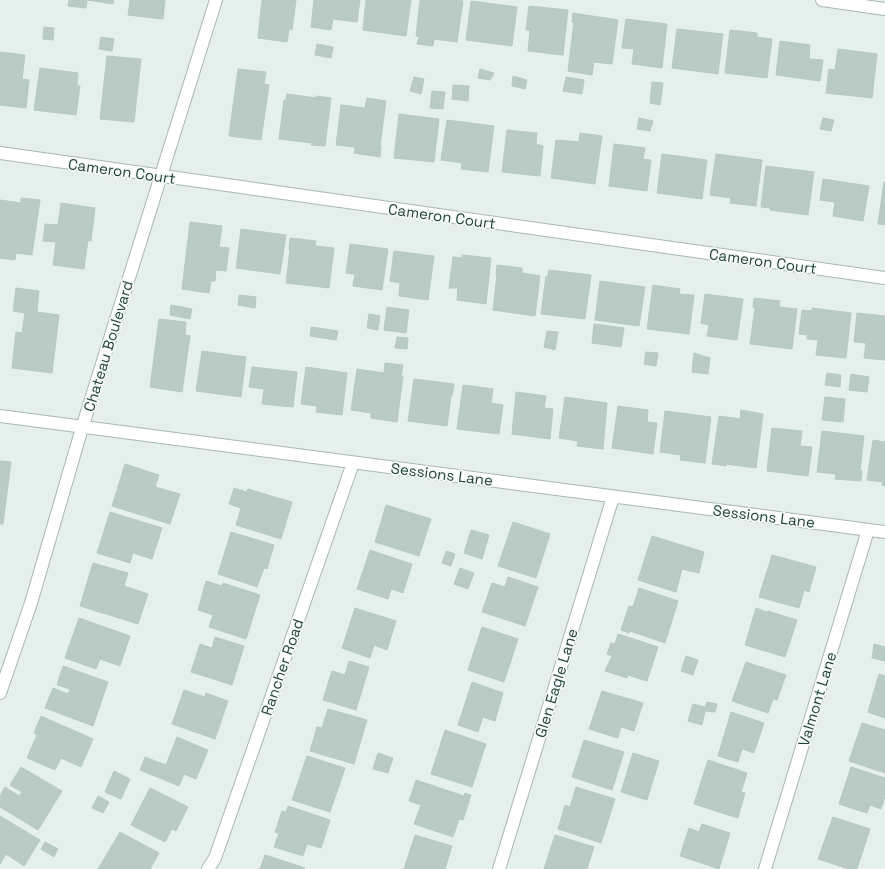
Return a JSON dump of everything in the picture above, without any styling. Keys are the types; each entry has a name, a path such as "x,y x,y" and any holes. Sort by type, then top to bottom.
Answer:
{"street":[{"name":"Chateau Boulevard","path":"1,690 31,603 82,428 216,0"},
{"path":"822,0 885,9"},
{"name":"Cameron Court","path":"0,154 885,278"},
{"name":"Sessions Lane","path":"0,416 82,428 885,532"},
{"name":"Rancher Road","path":"208,869 215,858 353,463"},
{"name":"Glen Eagle Lane","path":"499,869 613,497"},
{"name":"Valmont Lane","path":"765,869 868,530"}],"building":[{"path":"69,0 87,0 86,8 68,6"},
{"path":"87,0 114,0 113,4"},
{"path":"130,0 165,0 163,19 128,15"},
{"path":"262,0 296,0 292,30 289,29 287,42 258,38"},
{"path":"314,0 360,0 357,22 333,19 331,30 311,27"},
{"path":"366,0 411,0 406,36 363,30"},
{"path":"420,0 463,1 457,42 434,39 433,46 417,44 419,37 416,36"},
{"path":"471,1 517,7 512,46 466,40"},
{"path":"529,6 568,10 563,55 528,51 530,30 526,30"},
{"path":"573,13 618,20 612,64 594,62 592,75 568,71 574,22 572,22"},
{"path":"626,19 667,24 662,68 632,64 634,49 622,48"},
{"path":"44,27 54,28 53,40 43,39"},
{"path":"677,29 723,34 718,74 672,68"},
{"path":"730,30 757,33 757,37 772,39 767,78 725,73"},
{"path":"101,37 114,39 112,51 99,49"},
{"path":"780,41 810,45 809,59 823,60 820,81 776,75"},
{"path":"317,44 333,47 331,58 315,55"},
{"path":"838,49 877,54 872,98 826,93 829,69 835,70"},
{"path":"0,52 25,55 22,79 29,80 26,108 0,105"},
{"path":"107,56 141,59 134,122 100,119"},
{"path":"40,68 78,73 77,86 80,86 76,115 34,110"},
{"path":"238,69 266,72 264,84 269,85 261,140 229,136"},
{"path":"480,69 494,73 490,80 478,78"},
{"path":"513,76 527,80 525,89 512,86"},
{"path":"414,77 424,79 421,94 410,91"},
{"path":"566,77 584,80 582,94 563,91"},
{"path":"652,82 663,83 660,105 650,103"},
{"path":"453,85 469,86 468,101 452,99"},
{"path":"432,91 445,92 443,109 430,108"},
{"path":"287,94 316,98 316,96 331,98 325,146 279,139 284,100 286,100"},
{"path":"367,98 386,101 380,157 354,153 355,147 336,145 341,105 365,108"},
{"path":"399,114 439,119 434,162 394,158"},
{"path":"639,118 653,121 650,131 637,129"},
{"path":"823,118 834,120 831,131 820,129"},
{"path":"447,120 494,126 488,172 461,169 462,163 441,160"},
{"path":"507,130 537,133 536,144 543,146 540,176 502,172"},
{"path":"580,133 602,136 595,184 551,178 556,140 579,142"},
{"path":"614,144 645,148 643,159 651,160 647,191 609,186"},
{"path":"662,154 707,160 702,199 657,193"},
{"path":"716,154 762,160 756,206 730,203 731,198 710,195"},
{"path":"766,166 814,172 808,215 770,210 770,208 761,207"},
{"path":"823,179 869,186 863,221 833,216 835,202 820,200"},
{"path":"885,182 885,225 878,224"},
{"path":"21,198 40,200 32,255 16,253 15,260 0,258 0,200 21,203"},
{"path":"61,203 95,208 91,241 88,240 84,269 53,265 56,242 43,241 45,224 58,225"},
{"path":"190,222 222,226 219,247 229,248 226,271 216,270 215,281 211,281 209,293 182,289"},
{"path":"241,229 286,235 280,274 236,268"},
{"path":"290,238 316,241 315,246 334,248 329,288 286,283"},
{"path":"350,244 388,249 382,290 353,286 355,274 346,273"},
{"path":"394,251 434,256 428,300 399,296 400,283 390,281"},
{"path":"462,255 491,258 486,304 457,300 458,288 449,288 453,257 462,258"},
{"path":"497,265 522,268 522,273 540,276 535,316 493,310"},
{"path":"549,270 591,275 585,319 541,314 546,276 547,279"},
{"path":"600,281 645,287 639,326 595,320"},
{"path":"653,285 680,289 679,294 694,295 689,334 647,329"},
{"path":"16,288 39,291 37,312 59,315 52,373 12,368 16,332 22,333 25,313 13,311"},
{"path":"705,294 743,299 737,340 707,336 709,325 701,323"},
{"path":"239,295 256,297 255,308 238,305"},
{"path":"754,298 780,301 779,307 797,309 792,349 750,344 755,308 753,307"},
{"path":"171,305 192,309 190,319 170,315"},
{"path":"387,307 409,310 406,333 384,330"},
{"path":"812,308 851,313 846,358 816,355 818,340 807,339 807,335 799,334 802,310 812,311"},
{"path":"857,313 885,316 885,360 864,358 866,343 854,342"},
{"path":"369,314 380,316 378,330 367,328"},
{"path":"159,319 186,322 185,335 190,336 182,392 150,387"},
{"path":"594,324 624,328 621,347 592,343"},
{"path":"311,327 338,331 336,340 310,336"},
{"path":"547,331 558,332 555,350 544,347"},
{"path":"397,337 408,338 407,349 395,348"},
{"path":"202,351 246,357 241,397 196,391"},
{"path":"646,352 658,353 656,366 644,364"},
{"path":"694,353 710,358 708,374 692,372"},
{"path":"385,363 403,365 397,422 371,418 371,413 351,410 357,369 384,373"},
{"path":"252,367 297,372 293,407 262,404 264,389 249,387"},
{"path":"306,367 347,373 342,415 316,412 317,406 301,404"},
{"path":"827,373 841,375 840,387 825,385"},
{"path":"851,374 869,377 867,392 849,390"},
{"path":"414,379 454,384 447,426 408,421"},
{"path":"463,385 493,389 491,403 503,405 499,434 457,429"},
{"path":"516,392 546,396 544,408 553,409 550,439 512,434"},
{"path":"565,397 607,403 603,449 577,446 578,441 559,438"},
{"path":"825,397 845,399 843,422 822,420"},
{"path":"618,406 648,410 647,422 657,423 653,454 612,448"},
{"path":"741,410 763,414 756,468 726,464 726,466 712,464 719,416 740,419"},
{"path":"665,411 711,417 705,463 680,460 681,455 660,452"},
{"path":"772,428 802,431 800,446 812,447 808,476 767,471"},
{"path":"822,431 864,436 860,471 862,471 861,481 835,479 836,474 817,472"},
{"path":"873,440 885,442 885,486 882,485 883,482 867,480"},
{"path":"0,461 11,462 3,524 0,524"},
{"path":"125,464 159,475 155,487 180,494 170,524 112,506"},
{"path":"234,488 247,492 248,489 292,502 281,539 236,525 241,508 229,504"},
{"path":"386,505 431,519 419,556 375,542"},
{"path":"110,512 162,528 152,559 133,553 130,563 97,553"},
{"path":"513,522 550,534 536,578 498,566"},
{"path":"471,530 489,535 482,559 464,553"},
{"path":"231,532 274,545 267,569 264,568 257,587 218,574"},
{"path":"652,536 704,552 699,573 682,569 676,592 638,580"},
{"path":"370,550 412,564 403,593 391,589 388,599 357,589"},
{"path":"446,551 455,554 451,566 442,563"},
{"path":"772,555 816,567 809,592 804,590 799,608 759,597"},
{"path":"93,563 128,573 124,586 148,594 138,624 80,606"},
{"path":"460,568 474,573 468,589 454,584"},
{"path":"508,577 538,587 525,626 482,612 492,583 505,587"},
{"path":"206,581 222,586 223,583 260,595 246,639 209,627 213,615 198,610"},
{"path":"639,588 678,601 665,643 630,631 629,633 621,630 629,606 633,607"},
{"path":"355,608 396,621 387,650 374,645 370,658 342,648"},
{"path":"756,608 797,620 785,657 745,645"},
{"path":"79,618 130,636 120,666 100,659 96,669 65,658"},
{"path":"482,627 518,639 504,682 468,670"},
{"path":"618,634 658,647 647,681 628,675 627,678 605,671 612,656 607,654 611,643 615,644"},
{"path":"215,637 244,646 232,685 191,672 200,644 212,648"},
{"path":"874,644 885,647 885,661 872,658"},
{"path":"686,656 698,660 693,675 681,671"},
{"path":"349,661 369,667 356,710 323,700 332,671 345,675"},
{"path":"746,662 786,675 777,700 773,699 768,713 732,701"},
{"path":"63,666 108,682 93,726 45,708 53,688 68,694 70,689 57,685"},
{"path":"879,674 885,676 885,718 868,712"},
{"path":"472,682 503,693 495,721 483,717 478,732 458,725"},
{"path":"184,690 205,697 206,693 228,701 215,739 172,724"},
{"path":"602,691 643,703 634,731 621,727 618,738 589,729"},
{"path":"707,702 717,704 715,712 705,711 702,725 688,721 693,704 705,707"},
{"path":"328,709 367,720 354,764 310,751 317,727 322,728"},
{"path":"731,712 764,723 754,753 742,749 738,762 718,756"},
{"path":"41,716 93,739 81,767 61,758 55,770 27,758 37,735 34,733"},
{"path":"862,723 885,730 885,773 849,761"},
{"path":"445,730 486,744 472,787 431,774"},
{"path":"177,737 208,750 196,779 184,774 179,786 140,770 145,757 166,765"},
{"path":"584,740 624,752 612,790 572,777"},
{"path":"378,753 393,758 388,773 373,769"},
{"path":"633,753 659,761 647,800 621,792"},
{"path":"307,756 345,768 330,812 292,800"},
{"path":"708,760 747,773 741,792 745,793 738,818 694,804"},
{"path":"21,767 62,791 38,830 0,807 0,796 5,787 19,796 22,792 10,785"},
{"path":"851,767 885,778 885,796 881,809 870,805 867,813 839,804"},
{"path":"114,771 130,779 121,799 105,792"},
{"path":"416,780 464,796 465,793 471,795 463,820 459,819 453,837 414,824 421,805 409,801"},
{"path":"576,787 615,799 601,843 558,829 565,805 570,807"},
{"path":"150,788 188,807 176,831 172,829 165,842 131,825"},
{"path":"98,796 109,802 103,813 92,808"},
{"path":"288,806 330,820 321,848 307,844 303,856 274,847 279,833 275,832 282,811 286,812"},
{"path":"0,816 40,840 24,866 6,854 0,864"},
{"path":"833,817 870,829 857,869 849,869 818,859"},
{"path":"702,824 730,833 719,869 680,856 689,828 699,832"},
{"path":"120,832 159,853 150,869 98,869"},
{"path":"415,835 452,846 445,869 404,869"},
{"path":"555,835 594,847 587,869 544,869"},
{"path":"45,842 58,849 54,857 41,849"},
{"path":"265,855 305,868 260,869"}]}
